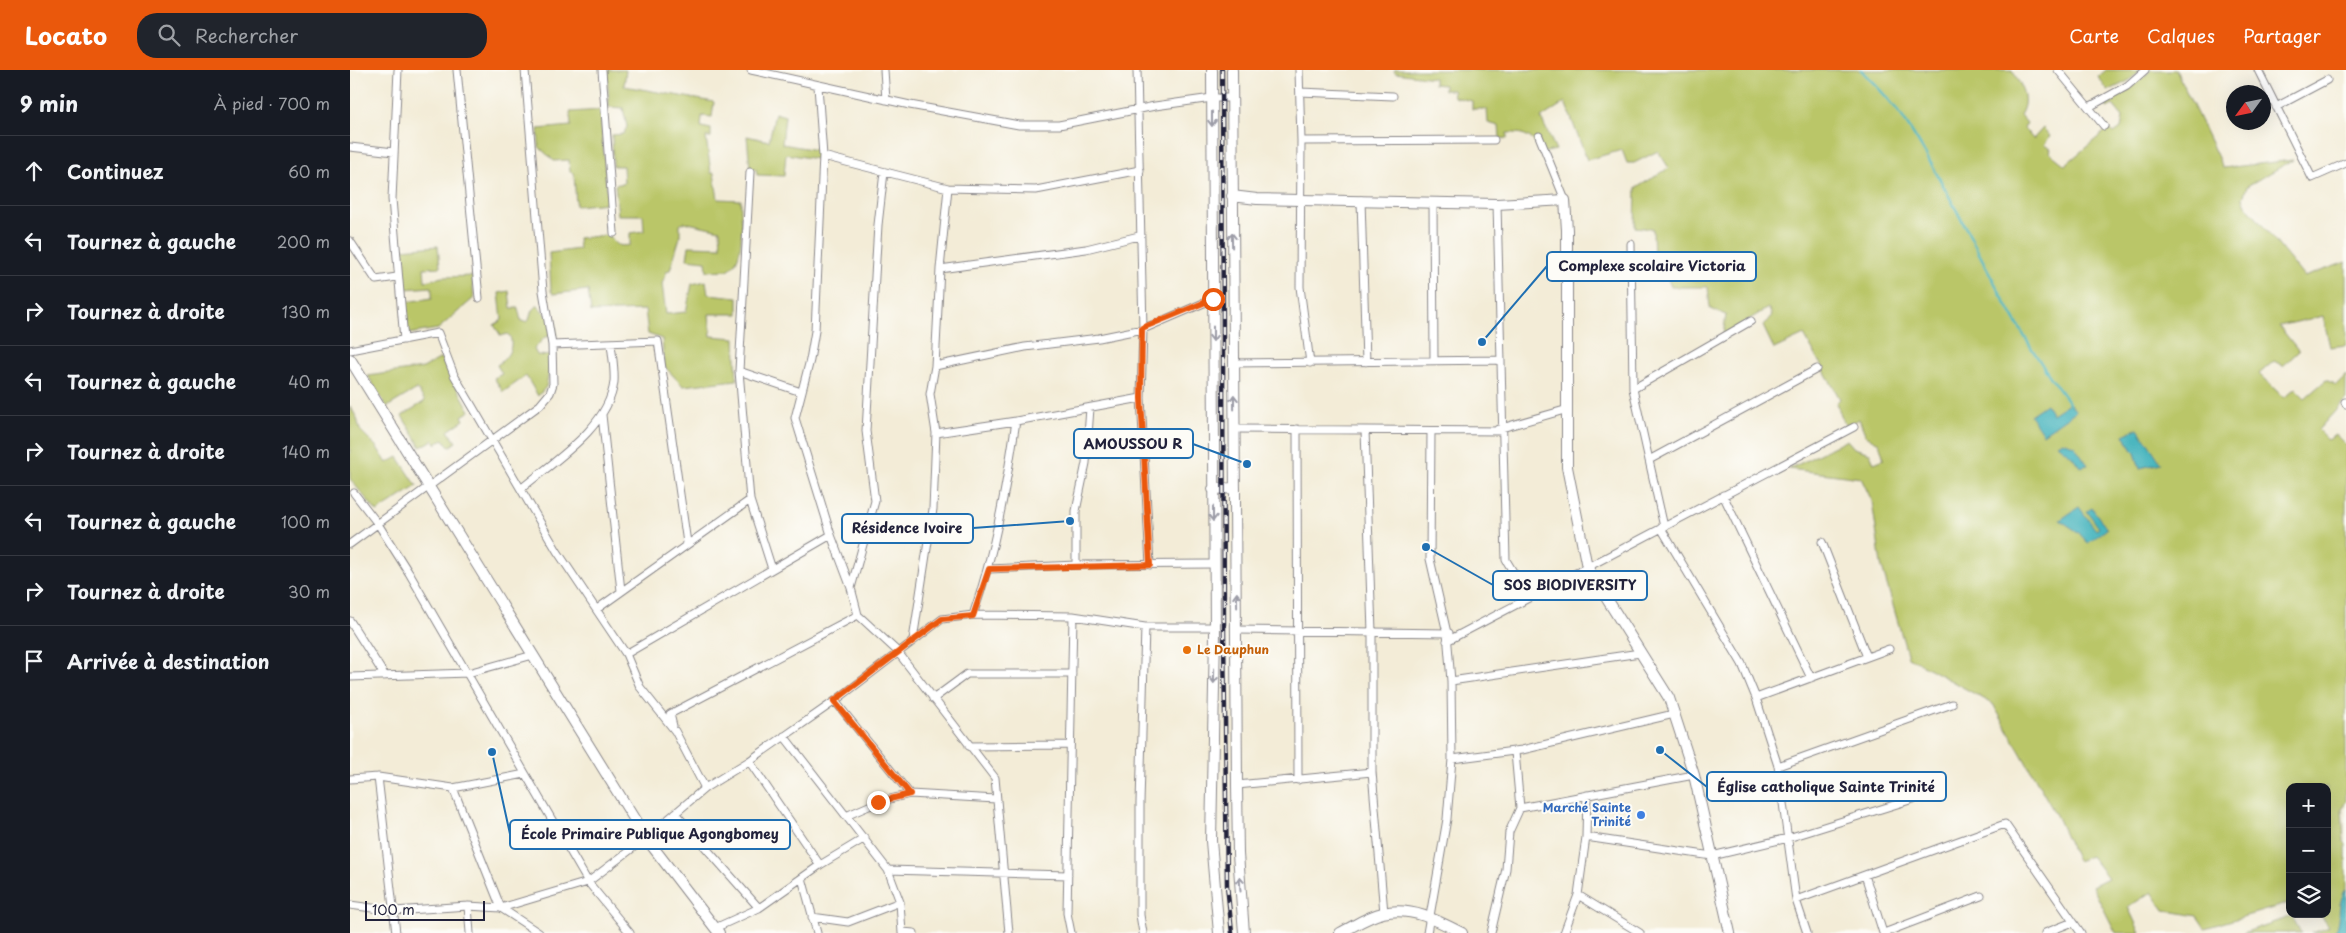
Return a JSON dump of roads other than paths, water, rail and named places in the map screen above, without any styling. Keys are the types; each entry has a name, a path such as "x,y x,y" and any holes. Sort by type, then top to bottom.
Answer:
{"street":[{"path":"398,70 392,199 397,277 404,340"},
{"path":"458,70 479,298"},
{"path":"350,544 431,487 492,438 540,405 550,393 553,384 552,345 543,291 525,70"},
{"path":"602,70 614,233"},
{"path":"751,70 886,100 1019,125 1058,125 1212,98 1232,98"},
{"path":"884,70 886,100"},
{"path":"1137,70 1140,110 1141,398 1150,565"},
{"path":"1212,70 1214,626 1211,840 1219,933"},
{"path":"1232,70 1237,785 1238,854 1244,933"},
{"path":"1299,70 1301,141 1300,287 1310,362"},
{"path":"2058,70 2104,126"},
{"path":"2089,107 2128,86 2145,70"},
{"path":"2258,70 2312,178 2346,163"},
{"path":"2276,107 2327,80"},
{"path":"818,86 822,156 814,331 810,360 795,418 831,535 851,588 858,615 897,651 994,778 1009,933"},
{"path":"1300,92 1393,96"},
{"path":"1539,136 1565,200 1567,230 1567,467 1587,567 1669,698 1694,775 1730,933"},
{"path":"1301,141 1494,140"},
{"path":"350,147 394,152"},
{"path":"822,156 948,188 1036,190 1140,170"},
{"path":"750,172 740,371 750,500 772,569"},
{"path":"851,588 875,502 866,431 878,225 884,172"},
{"path":"913,640 934,509 936,432 930,394 935,366 940,269 948,188"},
{"path":"1232,196 1301,200 1497,204 1565,200"},
{"path":"1361,200 1366,362"},
{"path":"1433,203 1434,361"},
{"path":"1497,204 1506,560 1529,598"},
{"path":"1213,210 1232,210"},
{"path":"940,269 1086,249 1139,236"},
{"path":"350,241 376,280 397,277"},
{"path":"1631,244 1633,389 1662,528 1742,664 1756,698 1778,766 1796,900 1807,933"},
{"path":"935,366 1025,347 1100,338 1142,328 1213,299"},
{"path":"1633,389 1751,321"},
{"path":"350,350 438,333 454,375 522,488 557,551 626,654 640,687 675,731 705,788"},
{"path":"552,345 658,341 687,544"},
{"path":"522,488 590,431 602,415 614,382 611,343"},
{"path":"350,359 431,487 646,838 717,930 760,908 820,865 865,838"},
{"path":"1234,364 1502,360"},
{"path":"1649,460 1817,369"},
{"path":"740,371 801,392"},
{"path":"936,432 1016,421 1141,398"},
{"path":"1076,565 1076,511 1086,463 1090,408"},
{"path":"1235,429 1490,431 1568,409"},
{"path":"602,415 621,591"},
{"path":"973,616 989,569 1006,485 1016,421"},
{"path":"1237,630 1372,632 1447,637 1460,634 1854,427"},
{"path":"1297,429 1298,780"},
{"path":"1365,430 1372,632 1372,772 1384,912"},
{"path":"1427,933 1447,820 1452,759 1451,681 1447,637 1430,559 1431,431"},
{"path":"1213,489 1236,488"},
{"path":"354,493 378,524 468,673 588,882 630,933"},
{"path":"1723,495 1811,678"},
{"path":"597,609 750,500"},
{"path":"626,654 831,535"},
{"path":"1822,542 1867,658"},
{"path":"989,569 1076,565 1213,564"},
{"path":"675,731 670,714 858,615"},
{"path":"350,905 394,911 468,906 501,908 588,882 646,838 705,788 749,761 834,701 897,651 942,619 973,616 1073,616 1145,627 1214,626"},
{"path":"1070,933 1067,913 1073,616"},
{"path":"350,621 385,676"},
{"path":"1143,933 1140,915 1140,803 1145,627"},
{"path":"1756,698 1889,649"},
{"path":"1451,681 1640,653"},
{"path":"350,677 468,673 533,655"},
{"path":"933,699 968,674 1072,674"},
{"path":"834,701 910,794"},
{"path":"1778,766 1952,704"},
{"path":"1452,759 1514,752 1674,714"},
{"path":"784,736 888,870 900,902 902,933 914,933"},
{"path":"969,746 1070,745"},
{"path":"1491,933 1506,869 1509,832 1520,808 1514,752"},
{"path":"749,761 820,865"},
{"path":"1237,785 1372,772"},
{"path":"350,779 378,777 453,788 525,774"},
{"path":"1520,808 1694,775"},
{"path":"378,777 396,933"},
{"path":"453,788 501,908 539,933"},
{"path":"1586,837 1712,856 1788,838 1942,790"},
{"path":"846,816 878,802 910,794 996,799"},
{"path":"1564,933 1578,895 1586,837 1587,795"},
{"path":"675,813 760,908"},
{"path":"1796,900 2005,824 2081,933"},
{"path":"888,870 1068,875"},
{"path":"1865,875 1884,933 1981,896"},
{"path":"802,878 817,933"},
{"path":"1578,895 1640,933"},
{"path":"812,918 848,922 900,902"},
{"path":"468,906 470,933"},
{"path":"1340,933 1384,912 1429,916 1462,933"},
{"path":"2045,933 2073,922"}],"water":[{"path":"2069,403 2076,411 2043,434 2030,415 2046,404 2052,414"},
{"path":"2138,428 2161,463 2140,468 2135,453 2123,435"},
{"path":"2062,441 2074,445 2088,465 2080,467 2072,456 2057,444"},
{"path":"2079,507 2096,530 2099,528 2087,511 2092,508 2107,529 2088,543 2078,532 2060,520"},
{"path":"2346,889 2346,933 2334,933 2338,922 2341,899"}],"waterway":[{"path":"1861,70 1890,101 1905,121 1926,155 2024,335 2045,370 2069,403"}],"railway":[{"path":"1222,70 1224,634 1227,885 1232,933"}],"place":[{"name":"Complexe scolaire Victoria","path":"1482,342"},
{"name":"AMOUSSOU R","path":"1247,464"},
{"name":"Résidence Ivoire","path":"1070,521"},
{"name":"SOS BIODIVERSITY","path":"1426,547"},
{"name":"Le Dauphun","path":"1187,650"},
{"name":"Église catholique Sainte Trinité","path":"1660,750"},
{"name":"École Primaire Publique Agongbomey","path":"492,752"},
{"name":"Marché Sainte Trinité","path":"1641,815"}]}
